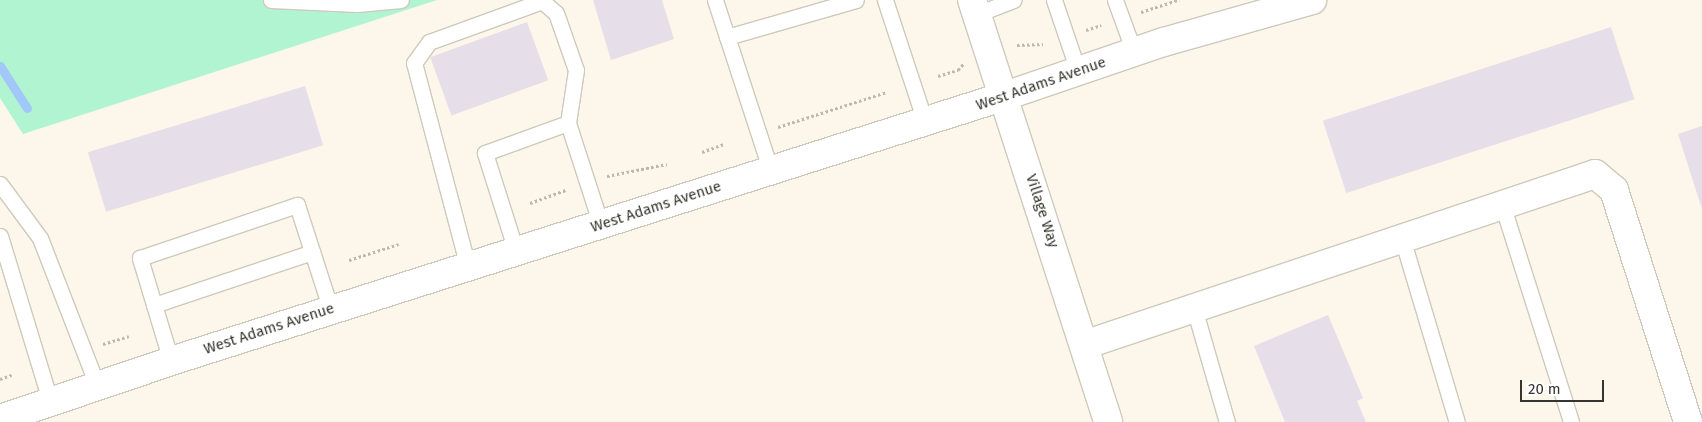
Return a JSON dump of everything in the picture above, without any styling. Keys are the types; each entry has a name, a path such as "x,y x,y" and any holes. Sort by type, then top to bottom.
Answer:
{"main road":[{"name":"West Adams Avenue","path":"0,419 171,360 925,122 1134,52 1312,0"},
{"name":"Village Way","path":"975,7 1108,422"},
{"path":"1084,345 1595,174 1614,190 1688,422"}],"lane":[{"path":"271,0 357,4 401,0"},
{"path":"715,0 771,171"},
{"path":"727,36 856,0"},
{"path":"885,0 925,122"},
{"path":"975,7 1013,0"},
{"path":"1054,0 1078,71"},
{"path":"1115,0 1134,52"},
{"path":"468,267 414,63 429,42 542,1 556,13 576,70 568,123 601,225"},
{"path":"516,252 485,153 568,123"},
{"path":"0,184 40,238 97,385"},
{"path":"1502,204 1571,422"},
{"path":"171,360 140,258 297,205 331,310"},
{"path":"0,236 50,402"},
{"path":"1402,238 1457,422"},
{"path":"154,305 312,252"},
{"path":"1194,308 1227,422"}],"path":[{"path":"1140,12 1179,0"},
{"path":"1078,33 1103,24"},
{"path":"1017,45 1043,44"},
{"path":"938,76 958,70 966,60"},
{"path":"771,129 887,92"},
{"path":"702,152 724,144"},
{"path":"604,177 629,169 640,171 667,164"},
{"path":"530,203 574,188"},
{"path":"349,260 399,244"},
{"path":"94,348 129,336"},
{"path":"0,379 14,374"}],"green space":[{"path":"0,0 437,0 23,134 0,98"}],"building":[{"path":"593,0 662,0 674,39 611,60"},
{"path":"527,22 548,80 451,115 430,57"},
{"path":"1611,27 1634,99 1346,193 1323,121"},
{"path":"305,86 323,145 106,212 88,152"},
{"path":"1702,126 1702,209 1678,134"},
{"path":"1328,315 1363,398 1357,401 1366,422 1285,422 1254,346"}],"waterway":[{"path":"0,66 27,108"}]}
